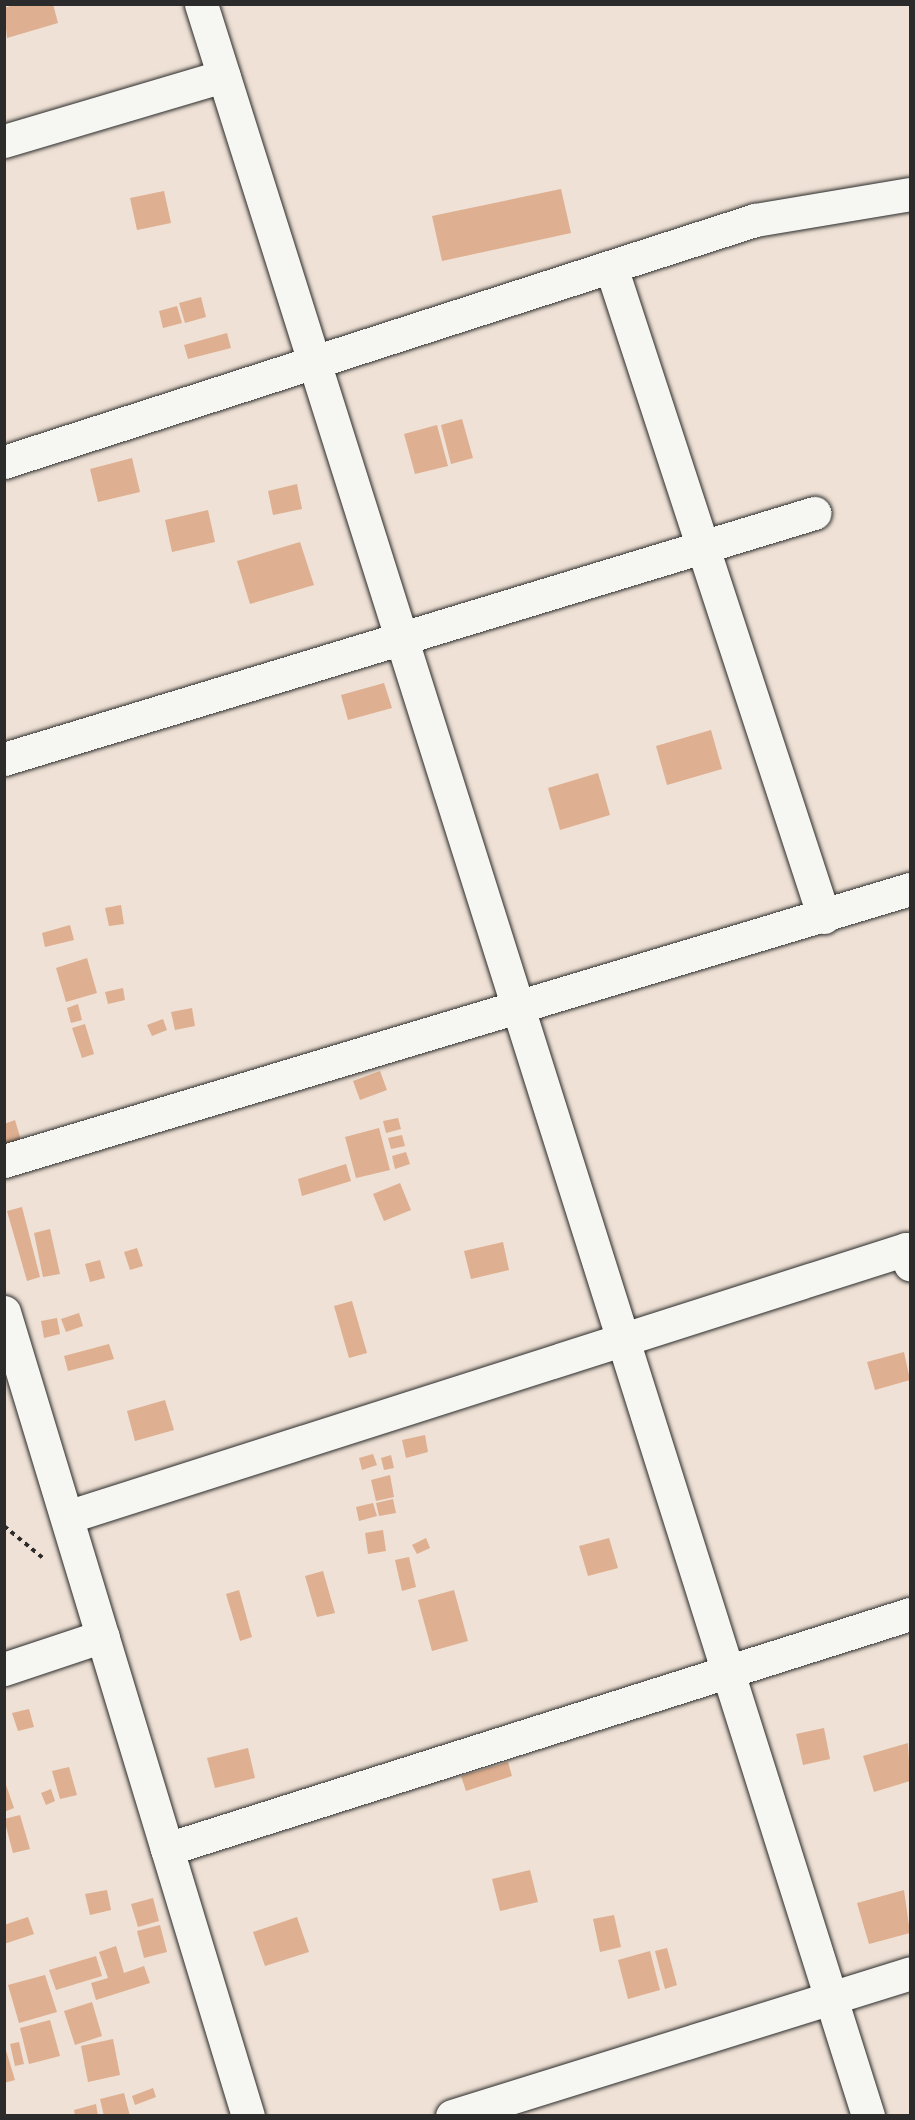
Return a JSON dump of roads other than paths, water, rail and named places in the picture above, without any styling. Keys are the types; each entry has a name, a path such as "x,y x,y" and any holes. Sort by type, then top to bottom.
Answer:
{"street":[{"path":"201,4 868,2115"},
{"path":"4,141 224,76"},
{"path":"4,462 755,220 910,194"},
{"path":"611,267 824,917"},
{"path":"4,759 814,513"},
{"path":"4,1161 824,917 910,889"},
{"path":"67,1517 906,1249 910,1264"},
{"path":"4,1312 248,2115"},
{"path":"167,1850 910,1614"},
{"path":"4,1669 103,1636"},
{"path":"452,2115 910,1973"}]}
